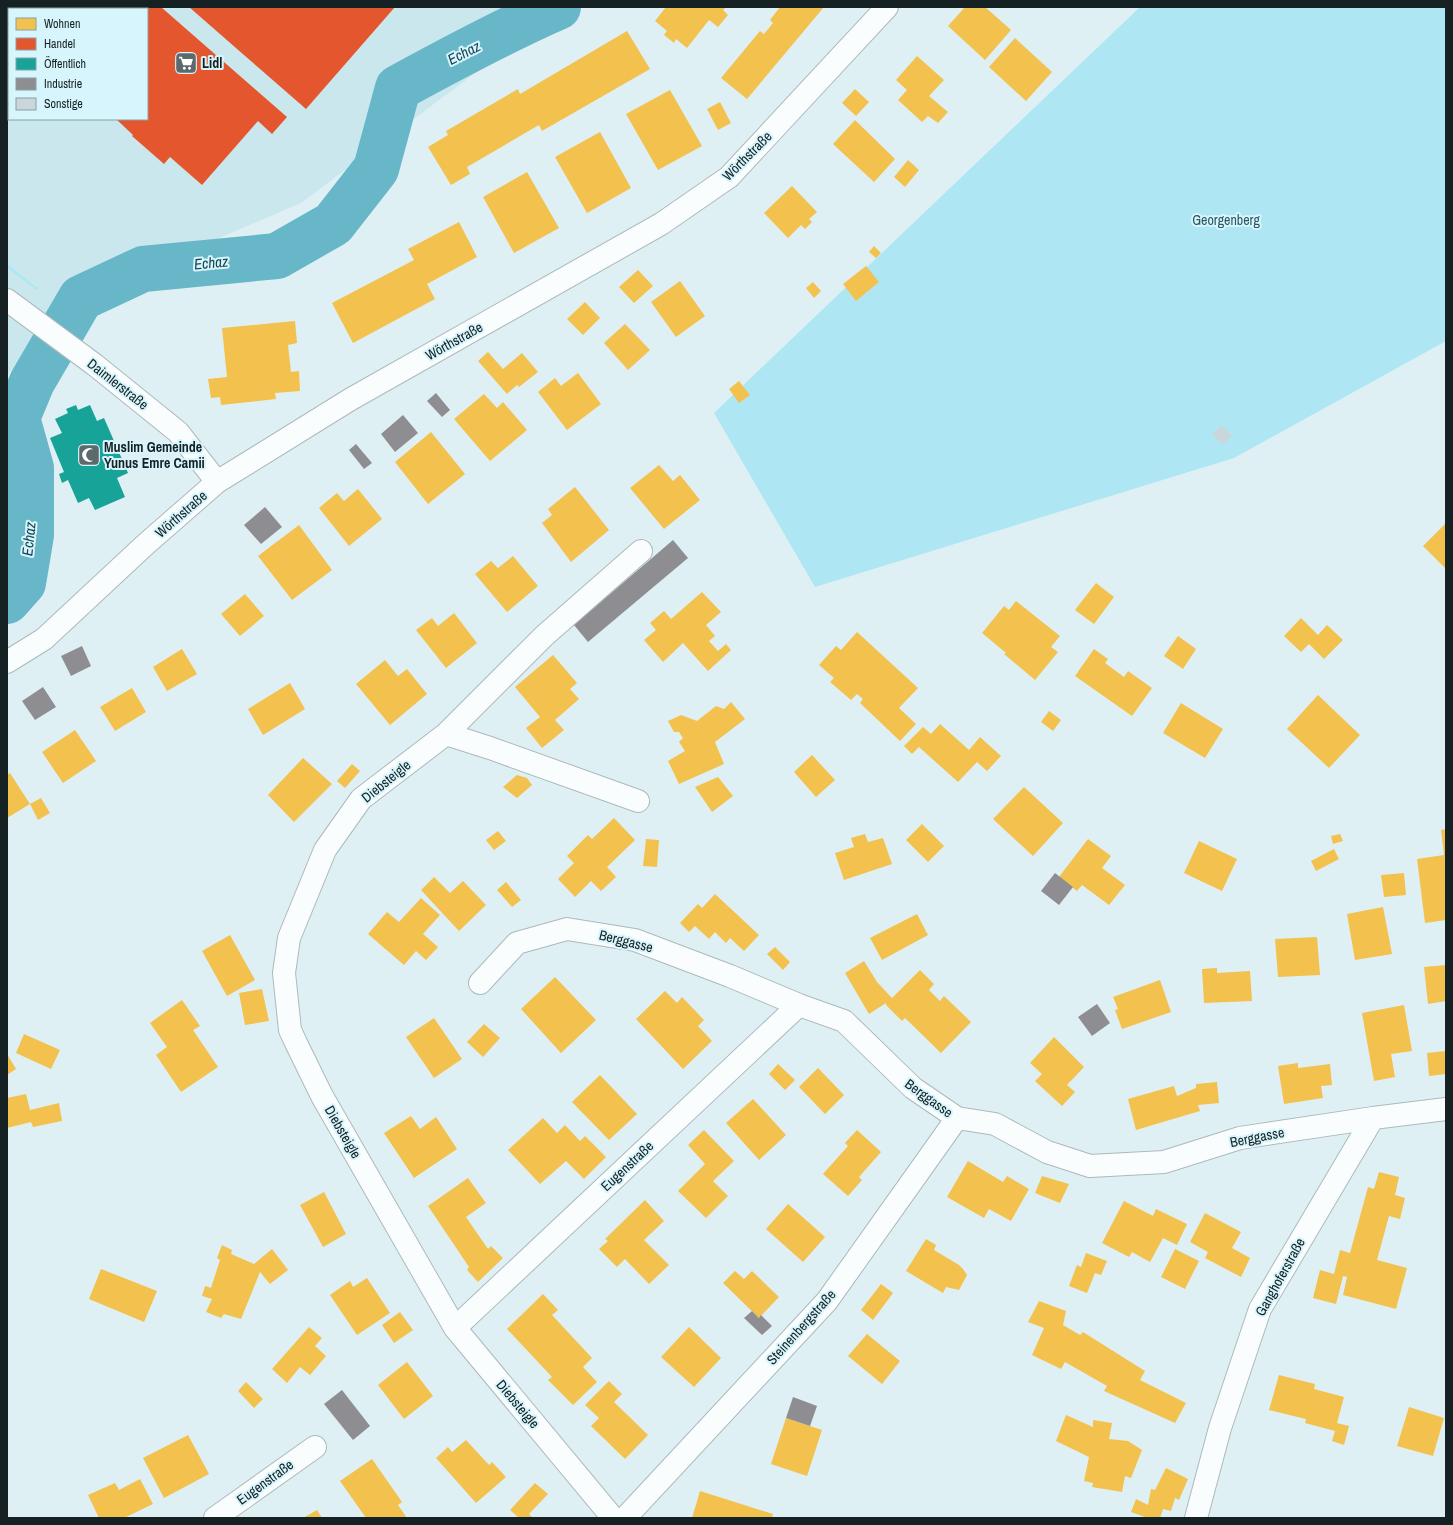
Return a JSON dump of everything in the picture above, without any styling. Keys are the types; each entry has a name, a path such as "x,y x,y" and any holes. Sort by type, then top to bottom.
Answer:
{"street":[{"name":"Wörthstraße","path":"7,662 44,639 146,544 217,482 351,399 661,224 729,178 887,7"},
{"name":"Daimlerstraße","path":"7,300 95,365 178,432 217,482"},
{"name":"Diebsteigle","path":"613,1518 456,1328 322,1096 297,1045 290,1030 284,973 289,938 325,850 361,799 446,734 544,636 641,551"},
{"path":"446,734 490,748 638,801"},
{"name":"Berggasse","path":"480,983 517,943 567,928 635,940 730,976 799,1005 844,1021 913,1088 957,1118 995,1124 1047,1152 1090,1166 1164,1162 1240,1138 1373,1118 1446,1109"},
{"name":"Eugenstraße","path":"456,1328 799,1005"},
{"name":"Steinenbergstraße","path":"625,1518 827,1300 957,1118"},
{"name":"Ganghoferstraße","path":"1196,1518 1220,1428 1260,1309 1373,1118"},
{"name":"Eugenstraße","path":"215,1518 315,1447"}],"shaded area":[{"path":"7,7 564,7 301,203 126,278 7,374"}],"green space":[{"name":"Georgenberg","path":"1140,7 1446,7 1446,341 1234,458 815,587 714,413"},
{"path":"7,264 39,289 37,290 7,268"}],"building: Wohnen":[{"path":"666,7 726,7 723,10 728,15 718,27 709,20 687,48 676,39 674,43 664,35 667,31 655,21"},
{"path":"780,7 824,7 747,99 721,78 760,31 764,34 773,23 770,20"},
{"path":"965,7 985,7 1011,30 985,60 948,26"},
{"path":"627,31 650,69 542,131 539,125 467,167 470,174 451,185 428,147 448,135 446,131 518,89 520,94"},
{"path":"1015,38 1052,72 1026,101 989,67"},
{"path":"917,56 944,80 929,96 948,112 938,123 928,116 922,122 898,100 907,90 896,80"},
{"path":"855,89 869,102 856,116 842,103"},
{"path":"670,90 702,146 658,170 626,114"},
{"path":"720,102 731,123 718,130 707,109"},
{"path":"855,120 895,159 874,182 833,144"},
{"path":"600,132 631,188 587,213 555,157"},
{"path":"908,160 919,170 905,187 894,177"},
{"path":"527,172 559,228 514,253 483,197"},
{"path":"792,186 817,212 809,219 812,222 805,229 801,225 788,238 764,213"},
{"path":"459,222 477,257 427,284 435,299 353,343 332,303 414,260 408,249"},
{"path":"874,246 881,253 876,258 869,252"},
{"path":"866,266 879,282 856,301 843,284"},
{"path":"638,270 653,286 634,303 619,287"},
{"path":"680,281 705,316 676,337 651,302"},
{"path":"813,282 821,291 814,298 806,288"},
{"path":"585,302 600,318 583,335 567,319"},
{"path":"295,321 297,343 288,345 291,372 299,371 300,391 275,393 276,399 221,405 220,397 211,398 208,379 227,377 222,328"},
{"path":"625,324 650,350 628,370 604,343"},
{"path":"488,352 503,369 522,353 538,372 519,387 517,385 507,394 478,361"},
{"path":"578,373 601,404 567,430 538,392 555,378 561,386"},
{"path":"739,381 750,395 739,403 729,389"},
{"path":"484,394 497,408 503,402 527,430 490,461 454,419"},
{"path":"431,432 465,474 428,504 395,462"},
{"path":"659,465 673,481 680,475 700,500 664,529 630,488"},
{"path":"575,487 609,530 571,562 542,523 552,515 548,509"},
{"path":"358,489 382,519 349,546 319,508 337,493 344,501"},
{"path":"1445,524 1446,525 1446,569 1423,546"},
{"path":"299,525 332,570 292,600 258,556"},
{"path":"513,556 538,586 507,612 475,574 491,561 498,568"},
{"path":"1096,583 1114,597 1094,624 1075,610"},
{"path":"702,592 721,612 706,625 715,636 709,641 718,651 726,644 731,650 708,671 683,643 663,662 644,640 656,630 650,623 664,611 671,619"},
{"path":"245,594 264,616 240,636 221,614"},
{"path":"1016,601 1060,636 1051,647 1058,652 1035,680 982,633 1004,606 1009,610"},
{"path":"454,613 477,643 446,668 416,630 432,618 438,626"},
{"path":"1301,618 1318,635 1327,625 1343,640 1324,659 1309,644 1301,652 1284,636"},
{"path":"857,632 918,688 899,708 916,724 900,741 860,703 863,699 857,694 851,700 830,682 834,678 819,665 836,646 841,650"},
{"path":"1178,636 1196,649 1183,669 1164,656"},
{"path":"182,649 197,674 167,691 153,667"},
{"path":"1094,649 1108,659 1105,663 1124,677 1128,671 1152,688 1132,716 1075,676"},
{"path":"553,655 577,683 570,689 579,699 555,720 564,730 542,748 526,728 540,717 515,687"},
{"path":"385,660 398,676 407,669 427,694 390,725 356,684"},
{"path":"290,683 305,709 263,735 248,709"},
{"path":"132,688 146,712 115,731 100,707"},
{"path":"1318,695 1360,735 1329,768 1287,729"},
{"path":"731,702 745,719 715,742 724,764 679,784 668,761 685,751 679,742 683,738 679,732 674,732 668,721 681,715 697,721 716,706 724,709"},
{"path":"1181,703 1223,729 1205,758 1163,733"},
{"path":"1049,711 1061,720 1053,731 1041,722"},
{"path":"940,724 969,750 980,737 1001,756 987,771 977,762 958,782 919,747 912,754 904,746 923,727 931,734"},
{"path":"75,730 96,761 63,783 42,752"},
{"path":"812,755 835,780 816,797 794,772"},
{"path":"303,758 332,784 294,822 268,795"},
{"path":"352,764 360,771 345,788 337,781"},
{"path":"10,773 30,804 7,818 7,775"},
{"path":"517,775 527,778 532,785 517,798 503,787"},
{"path":"718,777 733,796 712,812 695,787"},
{"path":"1024,787 1063,823 1033,856 993,819"},
{"path":"41,798 50,813 38,820 30,804"},
{"path":"614,818 635,840 607,867 616,877 601,891 591,881 575,897 558,879 574,863 567,856 588,835 592,839"},
{"path":"922,824 944,846 928,862 906,840"},
{"path":"1446,829 1446,920 1425,923 1417,859 1444,855 1441,830"},
{"path":"498,831 506,841 494,850 486,840"},
{"path":"865,834 868,842 883,838 892,864 844,880 835,853 854,847 851,838"},
{"path":"1340,834 1343,841 1333,844 1331,836"},
{"path":"646,839 659,840 657,867 643,866"},
{"path":"1088,839 1111,856 1102,868 1125,885 1109,905 1082,885 1077,891 1059,877"},
{"path":"1199,841 1237,859 1222,891 1184,873"},
{"path":"1334,849 1339,859 1316,871 1311,861"},
{"path":"1404,873 1406,895 1384,897 1381,875"},
{"path":"434,877 450,893 463,881 486,905 459,931 421,890"},
{"path":"506,882 521,900 512,907 497,890"},
{"path":"715,894 759,935 744,951 730,938 726,943 715,932 709,939 695,926 689,932 680,923 698,904 702,908"},
{"path":"421,898 440,915 423,934 438,947 426,960 416,951 404,965 368,934 387,912 399,922"},
{"path":"1383,907 1392,954 1355,960 1347,914"},
{"path":"917,914 928,935 882,960 870,938"},
{"path":"230,935 255,980 227,996 202,951"},
{"path":"1317,937 1320,975 1278,977 1275,939"},
{"path":"775,947 790,962 783,970 767,954"},
{"path":"864,961 877,982 892,998 920,970 934,984 929,990 940,1001 944,996 971,1022 941,1053 905,1018 902,1021 886,1005 886,1003 869,1014 845,973"},
{"path":"1446,965 1446,1001 1428,1004 1424,967"},
{"path":"1217,968 1217,973 1250,971 1252,1001 1204,1003 1202,969"},
{"path":"555,977 596,1020 561,1053 521,1009"},
{"path":"1160,980 1171,1012 1122,1029 1115,1010 1118,1009 1113,997"},
{"path":"262,989 269,1021 245,1025 239,993"},
{"path":"665,991 677,1003 682,997 704,1020 698,1026 712,1041 683,1069 636,1019"},
{"path":"182,1000 200,1026 193,1030 218,1067 181,1092 156,1055 167,1047 150,1023"},
{"path":"1404,1005 1412,1051 1391,1054 1395,1077 1374,1081 1362,1013"},
{"path":"434,1018 462,1059 434,1078 406,1037"},
{"path":"484,1024 500,1038 483,1057 467,1042"},
{"path":"24,1034 60,1050 51,1069 16,1053"},
{"path":"1054,1037 1084,1067 1067,1085 1075,1092 1062,1106 1035,1081 1042,1074 1030,1063"},
{"path":"1446,1051 1446,1074 1429,1076 1427,1053"},
{"path":"7,1054 16,1069 7,1075"},
{"path":"1298,1063 1298,1068 1330,1064 1332,1085 1321,1086 1323,1098 1284,1104 1278,1066"},
{"path":"778,1064 795,1080 785,1090 769,1074"},
{"path":"818,1068 844,1095 825,1114 799,1087"},
{"path":"600,1075 637,1114 609,1140 572,1102"},
{"path":"1217,1082 1219,1103 1198,1105 1200,1111 1136,1130 1128,1099 1174,1086 1177,1096 1196,1088 1196,1084"},
{"path":"26,1094 30,1110 59,1103 62,1121 33,1127 31,1122 7,1128 7,1098"},
{"path":"753,1099 786,1135 759,1160 726,1123"},
{"path":"411,1116 420,1129 436,1117 457,1149 414,1178 384,1133"},
{"path":"543,1118 557,1133 565,1125 580,1141 585,1136 606,1157 584,1179 566,1161 540,1184 508,1150"},
{"path":"704,1130 734,1161 713,1181 728,1196 706,1218 678,1191 705,1164 688,1145"},
{"path":"857,1130 881,1152 859,1177 862,1180 848,1196 823,1174 848,1146 845,1143"},
{"path":"968,1161 1003,1182 1007,1176 1029,1189 1011,1221 989,1209 984,1218 947,1197"},
{"path":"1379,1172 1399,1177 1395,1195 1405,1198 1400,1219 1389,1216 1377,1260 1407,1268 1396,1309 1343,1295 1347,1277 1343,1276 1336,1304 1313,1298 1320,1270 1334,1274 1340,1250 1350,1253 1368,1187 1374,1189"},
{"path":"1042,1176 1069,1184 1060,1203 1035,1193"},
{"path":"468,1178 486,1203 466,1217 488,1249 491,1246 503,1258 478,1282 467,1270 469,1267 428,1206"},
{"path":"324,1192 346,1234 323,1247 300,1205"},
{"path":"645,1200 664,1221 644,1240 669,1265 649,1284 625,1259 617,1267 599,1249 608,1241 605,1239"},
{"path":"1124,1201 1153,1216 1156,1209 1187,1224 1177,1245 1163,1238 1150,1262 1132,1252 1129,1257 1102,1243"},
{"path":"788,1204 825,1237 803,1262 766,1229"},
{"path":"1205,1213 1241,1232 1232,1248 1250,1258 1241,1277 1205,1258 1208,1252 1190,1242"},
{"path":"926,1239 936,1245 934,1250 959,1265 967,1275 959,1290 946,1287 943,1293 906,1271"},
{"path":"222,1245 232,1250 231,1254 254,1264 272,1249 288,1270 270,1284 260,1272 241,1319 224,1314 221,1318 206,1312 212,1299 202,1296 205,1286 211,1288 220,1260 217,1258"},
{"path":"1175,1249 1199,1261 1185,1289 1161,1277"},
{"path":"1086,1253 1107,1261 1101,1275 1095,1273 1087,1293 1069,1286 1077,1265 1081,1267"},
{"path":"101,1269 157,1291 144,1322 89,1299"},
{"path":"735,1271 744,1279 752,1271 779,1297 759,1318 723,1283"},
{"path":"367,1278 390,1313 357,1335 330,1295 350,1281 353,1287"},
{"path":"881,1284 893,1293 873,1320 861,1310"},
{"path":"543,1294 558,1310 552,1315 592,1358 583,1367 597,1382 573,1405 548,1380 552,1377 507,1329"},
{"path":"1039,1301 1066,1311 1063,1325 1080,1335 1083,1332 1145,1371 1140,1380 1186,1403 1175,1423 1104,1391 1107,1386 1065,1362 1061,1369 1032,1355 1044,1328 1028,1322"},
{"path":"400,1312 413,1330 394,1343 382,1325"},
{"path":"309,1327 322,1338 315,1346 326,1356 310,1375 300,1367 287,1383 272,1369"},
{"path":"689,1327 721,1358 694,1387 661,1357"},
{"path":"867,1334 900,1361 882,1384 848,1356"},
{"path":"407,1362 433,1396 404,1419 378,1385"},
{"path":"1279,1375 1315,1384 1314,1389 1344,1397 1337,1423 1349,1426 1344,1445 1332,1441 1335,1431 1305,1423 1306,1419 1269,1410"},
{"path":"609,1381 622,1394 614,1402 648,1435 625,1459 591,1426 599,1418 585,1405"},
{"path":"246,1382 263,1399 254,1408 238,1391"},
{"path":"1409,1407 1444,1418 1433,1456 1397,1446"},
{"path":"1066,1415 1093,1427 1093,1420 1112,1423 1109,1439 1128,1441 1142,1450 1131,1478 1125,1476 1122,1492 1092,1487 1093,1483 1084,1481 1089,1457 1056,1441"},
{"path":"786,1418 822,1430 807,1476 771,1464"},
{"path":"188,1435 209,1474 164,1498 143,1458"},
{"path":"466,1440 489,1465 492,1462 506,1477 476,1503 436,1458 448,1447 452,1452"},
{"path":"372,1459 402,1502 398,1505 407,1518 366,1518 340,1481"},
{"path":"1166,1468 1188,1479 1179,1500 1175,1498 1171,1511 1163,1509 1160,1518 1148,1518 1131,1512 1136,1499 1148,1505 1151,1489 1155,1490"},
{"path":"140,1479 153,1504 124,1518 99,1518 88,1495 115,1483 119,1490"},
{"path":"535,1483 548,1494 529,1514 533,1518 519,1518 510,1510"},
{"path":"700,1491 773,1514 772,1518 692,1518"},
{"path":"317,1510 322,1518 303,1518"}],"building: Handel":[{"name":"Lidl","path":"161,7 287,117 272,134 258,121 202,185 170,157 164,164 132,136 133,135 117,120 148,120 148,8 82,8"},
{"path":"189,7 395,7 306,109"}],"building: Öffentlich":[{"name":"Muslim Gemeinde Yunus Emre Camii","path":"76,405 78,410 90,405 97,421 104,418 128,473 117,478 125,497 95,510 89,498 78,503 68,480 62,483 59,474 64,472 50,438 62,433 55,419 68,413 66,409"}],"building: Industrie":[{"path":"436,393 450,410 442,417 427,401"},
{"path":"403,415 418,433 395,452 381,434"},
{"path":"356,444 372,463 364,469 349,450"},
{"path":"265,507 282,527 261,544 244,525"},
{"path":"673,540 688,558 588,642 574,625"},
{"path":"82,646 91,666 71,676 61,656"},
{"path":"43,687 56,707 35,720 22,701"},
{"path":"1055,873 1073,887 1059,905 1041,891"},
{"path":"1097,1004 1110,1023 1092,1036 1078,1017"},
{"path":"752,1311 759,1318 761,1315 772,1326 762,1335 744,1318"},
{"path":"342,1390 370,1426 353,1440 324,1404"},
{"path":"793,1397 817,1406 810,1426 786,1418"}],"building: Sonstige":[{"path":"1222,425 1232,436 1222,445 1212,434"}],"waterway":[{"name":"Echaz","path":"7,601 23,583 31,535 31,468 17,418 32,382 81,298 143,269 277,256 333,224 376,169 398,88 457,56 558,7"},
{"path":"7,426 17,418"}],"place":[{"name":"Lidl","path":"186,63"},
{"name":"Muslim Gemeinde Yunus Emre Camii","path":"89,455"}]}
